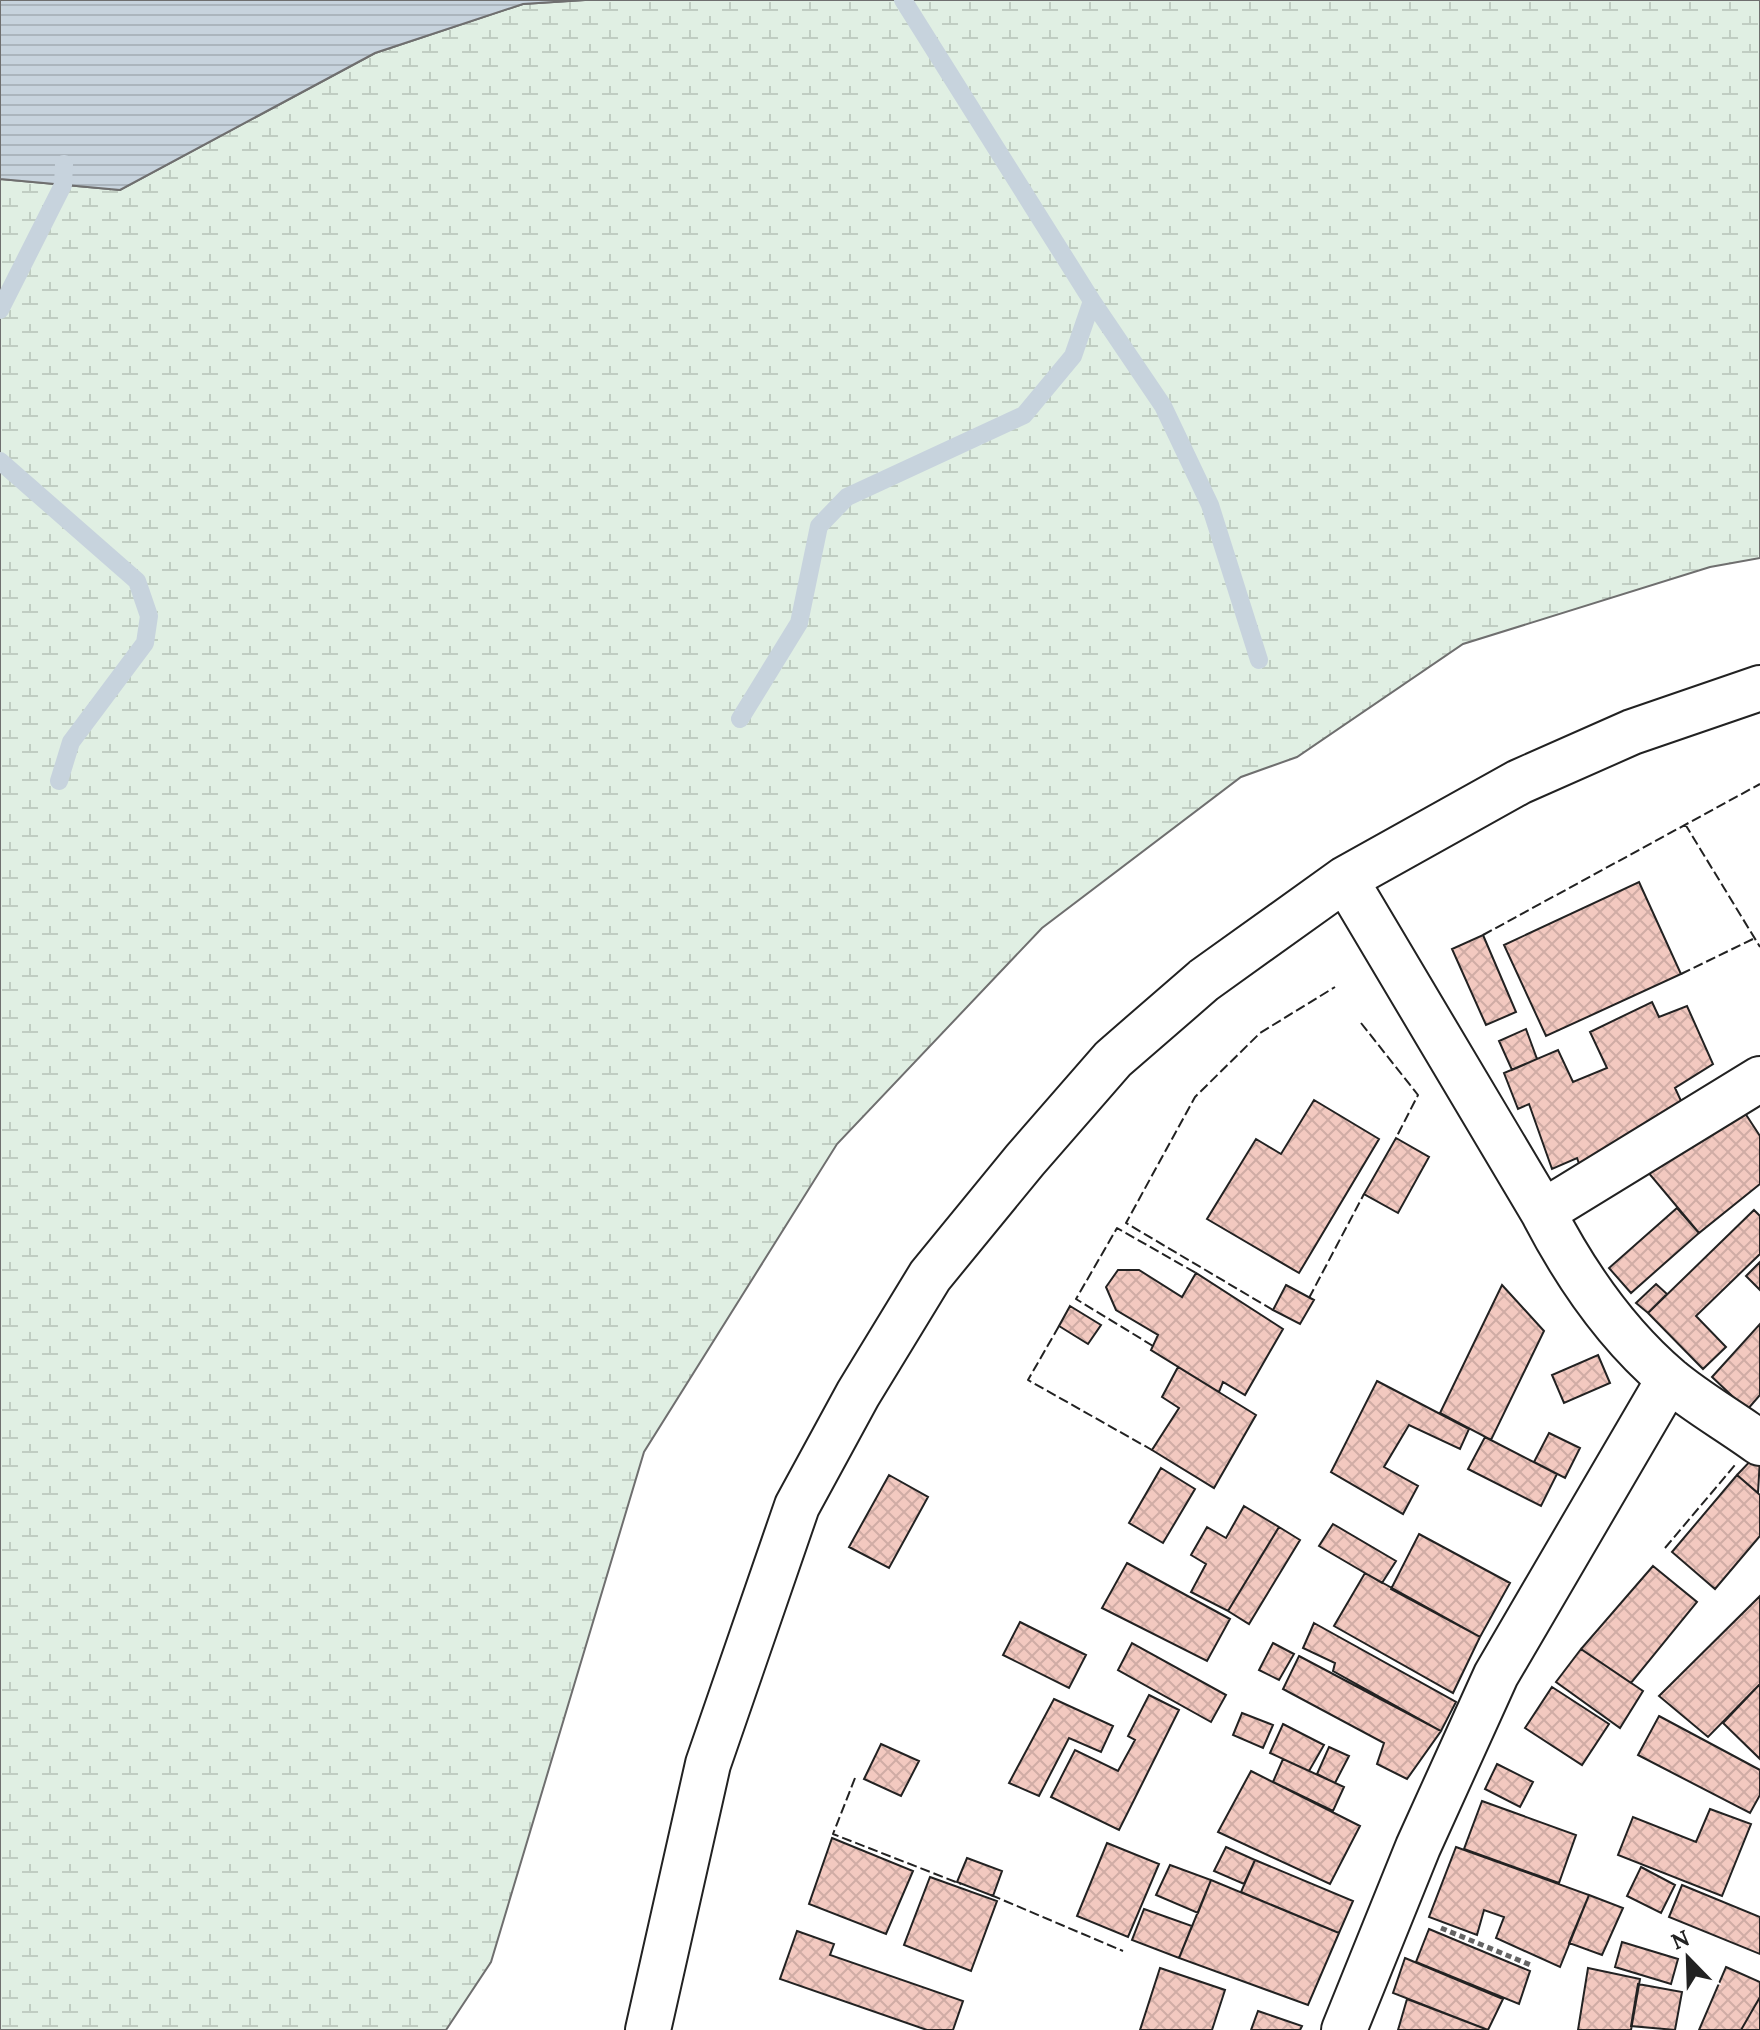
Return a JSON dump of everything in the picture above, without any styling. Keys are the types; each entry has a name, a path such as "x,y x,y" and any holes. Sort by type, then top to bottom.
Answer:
{"street":[{"path":"648,2030 708,1764 797,1506 858,1394 930,1276 1113,1059 1204,980 1345,879 1519,782 1632,732 1760,688"},
{"path":"1345,879 1543,1212 1566,1260 1596,1302 1669,1379 1760,1443"},
{"path":"1543,1212 1760,1079"},
{"path":"1344,2030 1393,1908 1496,1675 1669,1379"}],"path":[{"path":"1393,1908 1533,1966"}],"green space":[{"path":"585,0 1760,0 1760,558 1710,567 1463,644 1297,757 1241,777 1042,928 837,1144 644,1452 491,1962 446,2030 0,2030 0,179 120,190 375,53 523,4"}],"shaded area":[{"path":"0,0 585,0 523,4 375,53 120,190 0,179"}],"building":[{"path":"1639,882 1681,974 1546,1036 1504,945"},
{"path":"1483,935 1516,1012 1486,1025 1452,949"},
{"path":"1652,1002 1659,1017 1687,1006 1713,1064 1675,1088 1682,1103 1582,1172 1577,1158 1552,1169 1529,1104 1518,1109 1504,1073 1558,1050 1573,1082 1607,1068 1590,1032"},
{"path":"1526,1029 1537,1059 1512,1070 1499,1041"},
{"path":"1314,1100 1379,1139 1299,1273 1207,1219 1256,1139 1281,1154"},
{"path":"1743,1110 1760,1136 1760,1184 1699,1233 1647,1171"},
{"path":"1396,1138 1429,1157 1398,1213 1364,1194"},
{"path":"1677,1208 1699,1233 1631,1293 1609,1268"},
{"path":"1754,1210 1760,1216 1760,1254 1696,1316 1726,1347 1703,1369 1648,1313"},
{"path":"1760,1262 1760,1290 1746,1276"},
{"path":"1118,1270 1139,1270 1182,1297 1196,1273 1283,1329 1245,1395 1223,1382 1219,1392 1151,1350 1158,1335 1116,1310 1106,1287"},
{"path":"1656,1284 1667,1294 1648,1313 1636,1303"},
{"path":"1286,1285 1314,1300 1300,1324 1273,1310"},
{"path":"1502,1285 1544,1331 1491,1440 1440,1413"},
{"path":"1070,1306 1101,1325 1088,1344 1059,1326"},
{"path":"1760,1324 1760,1395 1747,1410 1712,1377"},
{"path":"1598,1355 1610,1383 1564,1403 1552,1375"},
{"path":"1178,1367 1256,1415 1214,1488 1152,1450 1179,1408 1162,1397"},
{"path":"1377,1381 1469,1429 1460,1449 1409,1425 1384,1467 1418,1486 1403,1514 1331,1472"},
{"path":"1549,1433 1580,1448 1565,1478 1534,1462"},
{"path":"1485,1437 1557,1474 1541,1506 1468,1469"},
{"path":"1756,1455 1760,1458 1758,1493 1737,1475"},
{"path":"1161,1468 1195,1489 1163,1543 1129,1523"},
{"path":"889,1475 928,1497 889,1568 849,1547"},
{"path":"1737,1475 1760,1495 1760,1536 1715,1589 1672,1552"},
{"path":"1244,1506 1279,1527 1228,1611 1191,1592 1206,1564 1191,1555 1207,1527 1226,1538"},
{"path":"1333,1524 1396,1561 1382,1583 1319,1546"},
{"path":"1279,1527 1300,1540 1249,1624 1228,1611"},
{"path":"1419,1534 1510,1583 1480,1637 1391,1589"},
{"path":"1127,1563 1230,1619 1207,1661 1102,1608"},
{"path":"1653,1566 1697,1602 1631,1683 1581,1649"},
{"path":"1365,1573 1480,1637 1453,1693 1334,1626"},
{"path":"1760,1596 1760,1684 1708,1737 1659,1696"},
{"path":"1020,1622 1086,1655 1069,1688 1003,1655"},
{"path":"1314,1623 1456,1702 1441,1731 1333,1671 1335,1663 1303,1648"},
{"path":"1132,1643 1226,1695 1211,1722 1118,1670"},
{"path":"1273,1643 1294,1654 1279,1680 1259,1670"},
{"path":"1581,1649 1643,1691 1620,1728 1556,1682"},
{"path":"1299,1656 1441,1731 1407,1779 1377,1764 1384,1743 1283,1689"},
{"path":"1760,1684 1760,1759 1723,1723"},
{"path":"1552,1687 1609,1724 1582,1765 1525,1728"},
{"path":"1149,1695 1179,1710 1119,1830 1051,1797 1075,1750 1118,1771 1135,1740 1128,1736"},
{"path":"1054,1699 1113,1726 1101,1752 1069,1738 1039,1796 1009,1783"},
{"path":"1242,1713 1273,1725 1263,1748 1233,1735"},
{"path":"1659,1716 1760,1770 1760,1795 1750,1813 1638,1755"},
{"path":"1283,1724 1324,1745 1309,1771 1270,1753"},
{"path":"881,1744 919,1761 901,1796 864,1779"},
{"path":"1329,1747 1349,1756 1335,1783 1317,1774"},
{"path":"1283,1759 1344,1787 1333,1811 1273,1782"},
{"path":"1497,1764 1533,1782 1520,1807 1485,1789"},
{"path":"1251,1771 1360,1826 1330,1884 1218,1832"},
{"path":"1482,1801 1576,1835 1559,1883 1464,1849"},
{"path":"1710,1809 1751,1824 1722,1896 1618,1855 1633,1817 1696,1842"},
{"path":"832,1838 913,1871 886,1934 809,1904"},
{"path":"1107,1843 1159,1864 1128,1937 1077,1916"},
{"path":"1226,1847 1255,1860 1244,1884 1214,1871"},
{"path":"1456,1847 1589,1895 1560,1967 1496,1938 1504,1917 1484,1910 1477,1935 1429,1917"},
{"path":"967,1858 1002,1871 993,1896 957,1882"},
{"path":"1255,1860 1353,1901 1339,1933 1241,1892"},
{"path":"1170,1865 1211,1880 1198,1913 1156,1895"},
{"path":"1641,1867 1675,1885 1661,1913 1627,1896"},
{"path":"930,1877 997,1901 971,1971 904,1945"},
{"path":"1211,1880 1339,1933 1308,2005 1179,1958"},
{"path":"1682,1885 1760,1917 1760,1954 1669,1917"},
{"path":"1589,1895 1623,1908 1602,1955 1569,1943"},
{"path":"1144,1909 1192,1926 1179,1958 1132,1940"},
{"path":"1429,1929 1530,1971 1519,2004 1416,1962"},
{"path":"797,1931 834,1944 830,1955 963,2001 953,2030 927,2030 780,1979"},
{"path":"1622,1942 1678,1959 1671,1984 1615,1967"},
{"path":"1405,1958 1503,1999 1488,2030 1393,1993"},
{"path":"1726,1967 1760,1982 1760,1997 1741,2030 1699,2030"},
{"path":"1160,1968 1225,1990 1212,2030 1140,2030"},
{"path":"1588,1968 1640,1979 1631,2030 1578,2030"},
{"path":"1638,1984 1682,1992 1675,2030 1631,2026"},
{"path":"1760,1997 1760,2030 1741,2030"},
{"path":"1407,1999 1488,2030 1398,2030"},
{"path":"1258,2011 1302,2026 1300,2030 1251,2030"}],"waterway":[{"path":"903,0 1092,301 1163,406 1210,505 1259,660"},
{"path":"0,310 63,185 64,164"},
{"path":"740,719 799,623 819,526 847,497 1024,415 1073,356 1092,301"},
{"path":"0,461 137,581 149,616 145,643 71,742 59,781"}],"fence":[{"path":"1483,935 1760,784"},
{"path":"1685,824 1760,947"},
{"path":"1681,974 1755,938"},
{"path":"1273,1310 1126,1223 1195,1097 1260,1033 1335,987"},
{"path":"1361,1023 1418,1095 1396,1138"},
{"path":"1309,1298 1364,1194"},
{"path":"1153,1346 1076,1299 1117,1228 1196,1273"},
{"path":"1059,1326 1028,1380 1152,1450"},
{"path":"1665,1548 1735,1465"},
{"path":"855,1778 833,1834 961,1884"},
{"path":"991,1895 1123,1951"}]}
